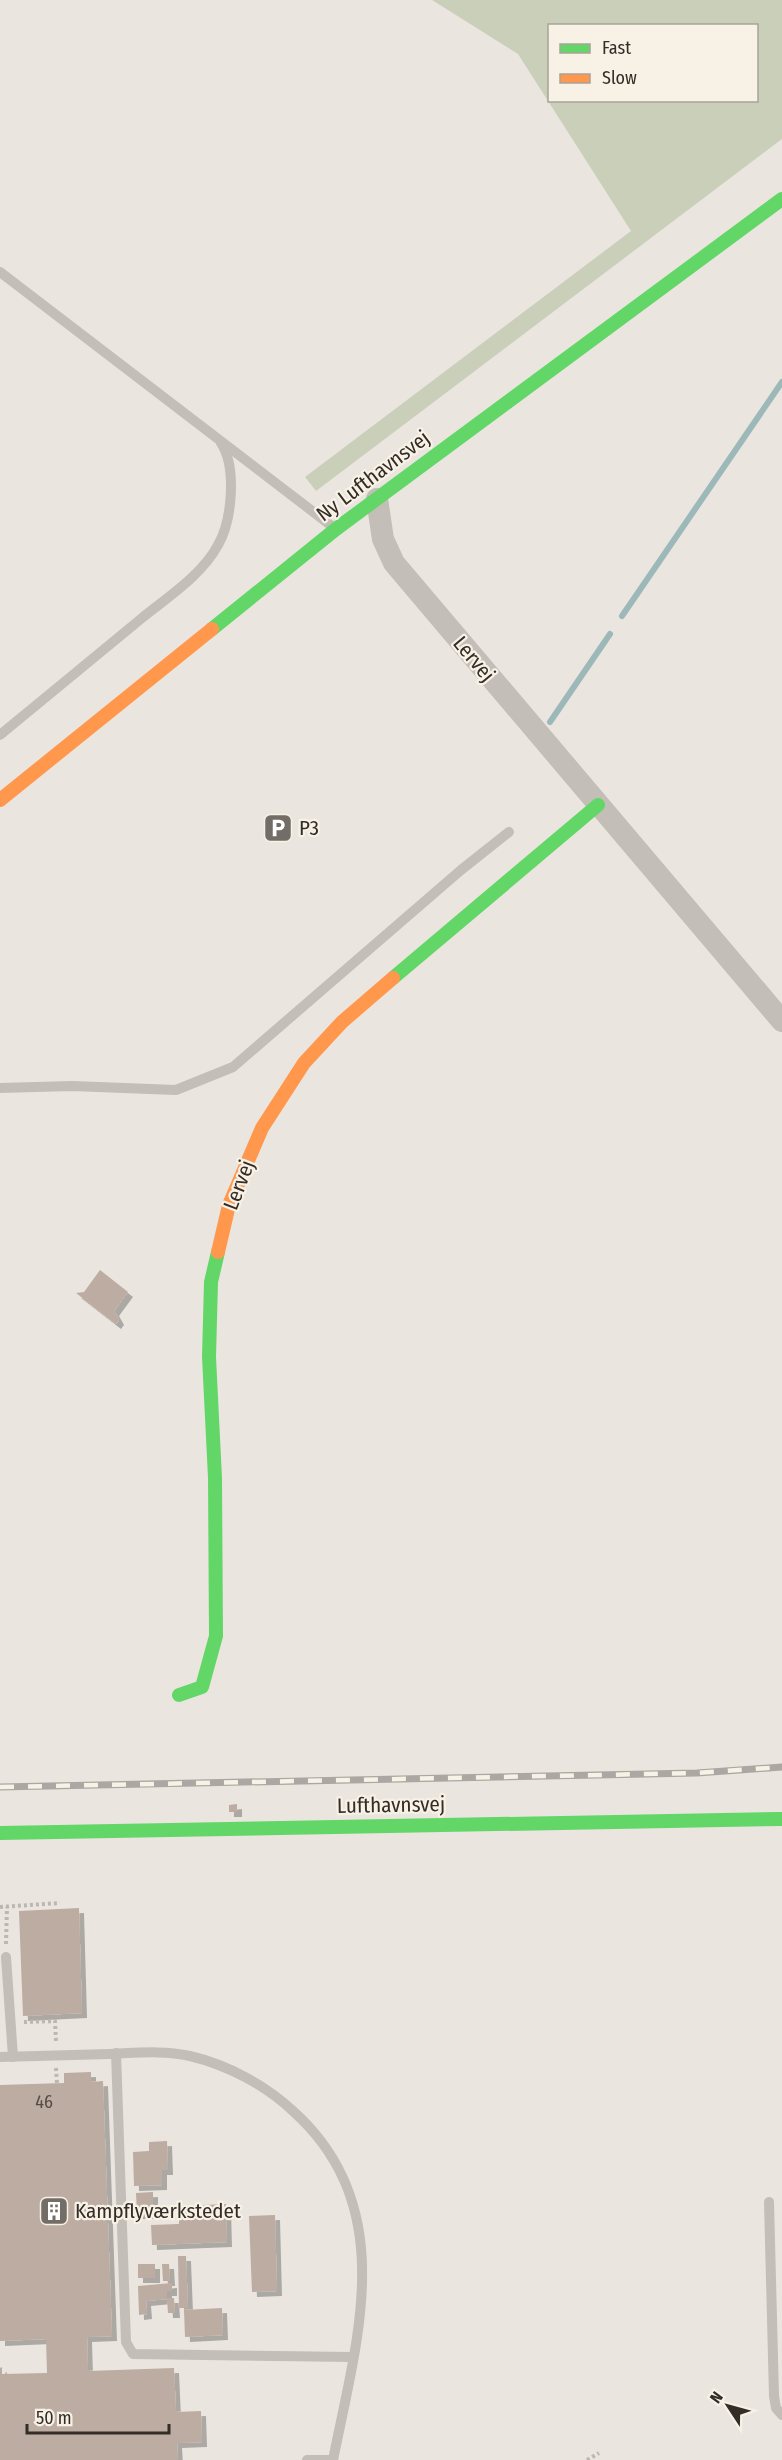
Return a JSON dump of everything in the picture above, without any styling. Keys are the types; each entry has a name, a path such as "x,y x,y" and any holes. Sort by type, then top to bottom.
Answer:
{"street":[{"name":"Ny Lufthavnsvej","path":"0,800 336,529 782,199"},
{"name":"Lervej","path":"376,499 383,539 394,562 782,1021"},
{"name":"Lervej","path":"179,1695 202,1687 216,1636 215,1478 209,1357 211,1282 229,1205 262,1128 304,1063 342,1022 598,805"},
{"name":"Lufthavnsvej","path":"0,1833 782,1819"}],"lane":[{"path":"0,272 336,529"},
{"path":"0,735 200,568 218,546 228,522 231,491 229,461 226,450 218,439"},
{"path":"0,1088 84,1086 176,1090 233,1067 461,870 509,832"},
{"path":"6,1957 13,2057"},
{"path":"0,2057 160,2052 190,2056 214,2063 259,2085 284,2103 322,2140 336,2163 348,2193 362,2242 362,2309 333,2460 307,2460"},
{"path":"116,2053 126,2342 133,2354 353,2357"},
{"path":"769,2202 774,2396 776,2408 782,2415"}],"path":[{"path":"0,1907 60,1903"},
{"path":"6,1957 7,1907"},
{"path":"587,2460 599,2453"}],"green space":[{"path":"432,0 782,0 782,139 316,491 305,477 631,231 549,102 758,102 758,24 548,24 548,101 518,54"}],"building":[{"path":"100,1270 128,1292 114,1311 119,1320 116,1324 76,1293 84,1292"},
{"path":"237,1804 237,1812 229,1812 229,1805"},
{"path":"79,1908 82,2013 23,2016 19,1911"},
{"name":"Kampflyværkstedet","path":"91,2072 91,2082 103,2081 112,2336 87,2337 88,2371 174,2368 176,2412 201,2411 202,2442 177,2443 178,2460 0,2460 0,2368 2,2367 2,2374 47,2373 46,2339 0,2341 0,2085 64,2083 64,2073"},
{"path":"167,2141 168,2170 162,2170 162,2185 134,2186 133,2152 149,2151 149,2142"},
{"path":"153,2192 153,2214 137,2214 136,2193"},
{"path":"226,2204 227,2242 152,2245 151,2225 179,2224 179,2206"},
{"path":"275,2215 277,2291 252,2292 249,2216"},
{"path":"178,2256 186,2256 188,2308 179,2308"},
{"path":"138,2264 155,2264 155,2278 138,2278"},
{"path":"162,2264 169,2264 170,2281 163,2281"},
{"path":"172,2283 172,2291 167,2291 167,2298 174,2298 175,2313 168,2313 167,2299 146,2301 147,2314 139,2315 138,2286"},
{"path":"222,2308 223,2335 185,2337 184,2310"}],"waterway":[{"path":"622,616 782,382"},
{"path":"550,722 610,634"}],"railway":[{"path":"0,1787 697,1773 782,1767"}],"traffic: fast":[{"path":"212,629 336,529 782,199"},
{"path":"393,978 598,805"},
{"path":"179,1695 202,1687 216,1636 215,1478 209,1357 211,1282 218,1252"},
{"path":"0,1833 782,1819"}],"traffic: slow":[{"path":"0,800 212,629"},
{"path":"218,1252 229,1205 262,1128 304,1063 342,1022 393,978"}],"place":[{"name":"P3","path":"278,828"},
{"name":"Kampflyværkstedet","path":"54,2211"}]}
